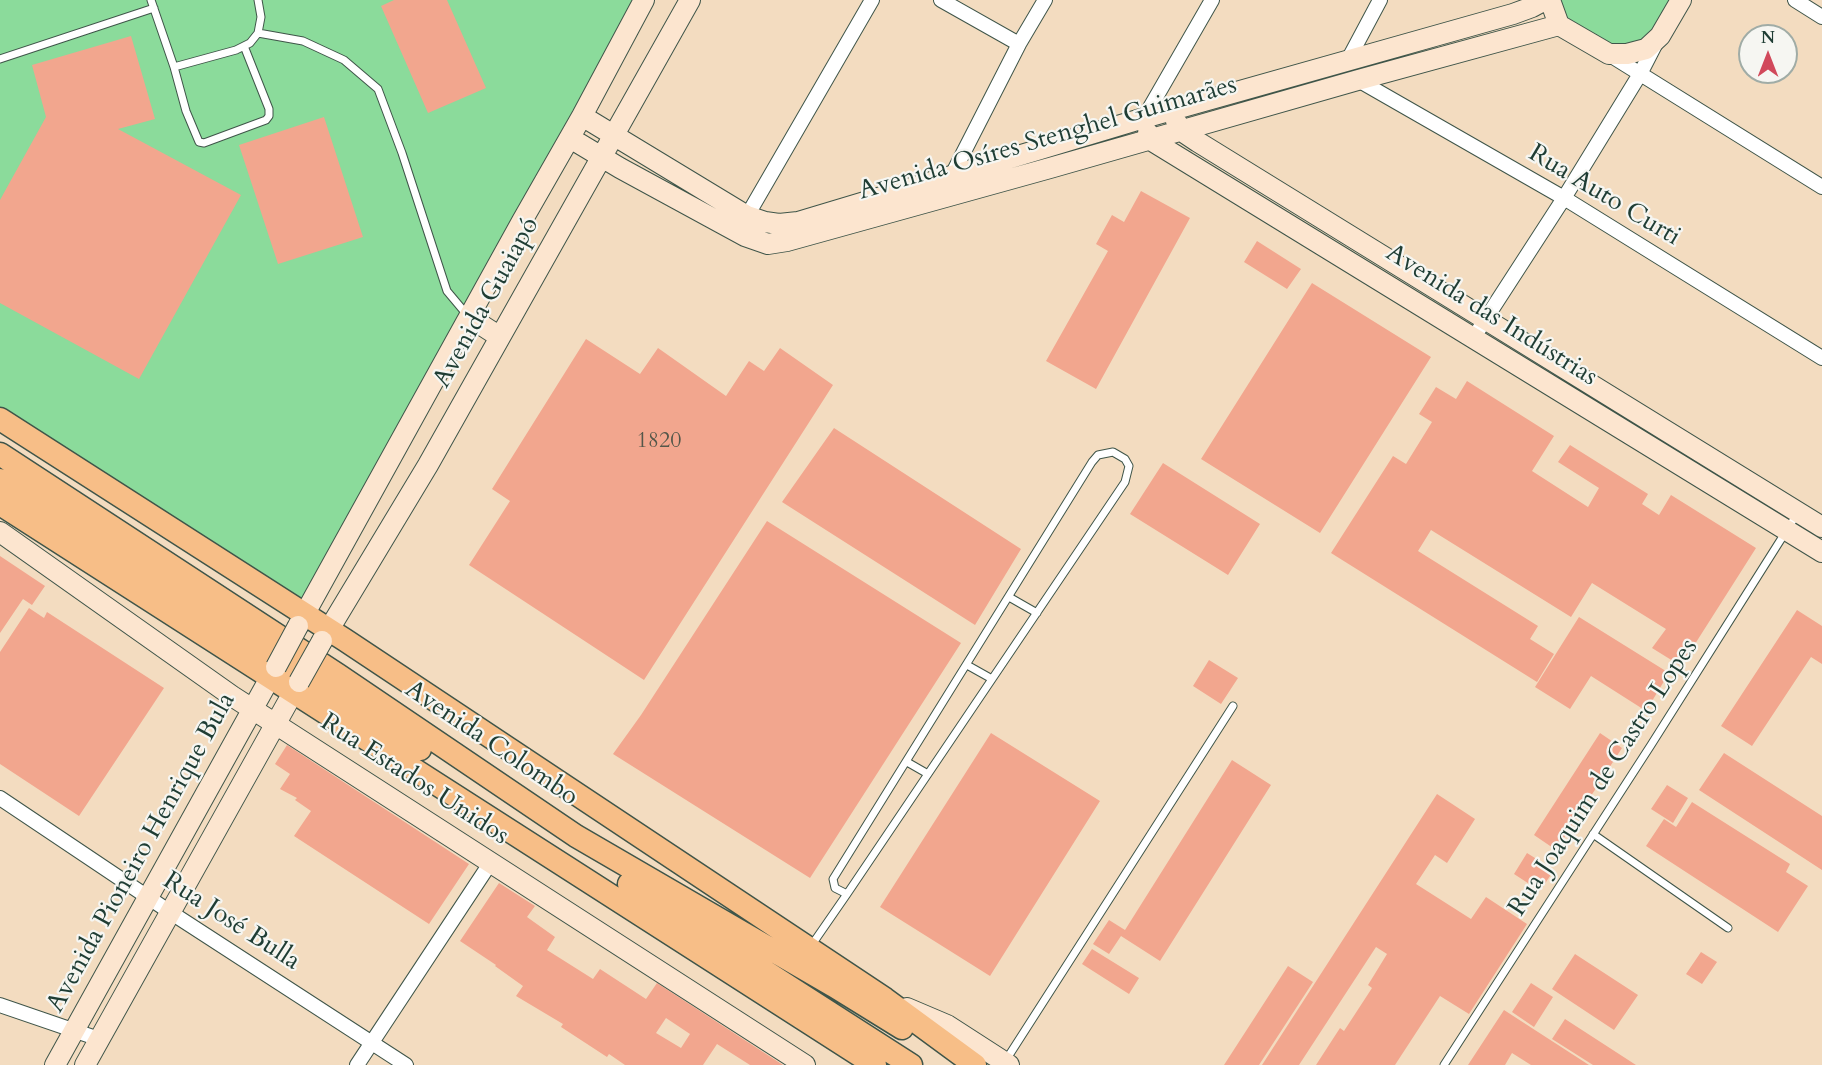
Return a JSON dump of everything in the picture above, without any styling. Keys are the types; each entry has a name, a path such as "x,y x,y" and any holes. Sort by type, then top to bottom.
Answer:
{"main road":[{"name":"Avenida Guaiapó","path":"273,673 570,138 644,0"},
{"name":"Avenida Guaiapó","path":"296,687 428,465 690,0"},
{"name":"Avenida Osíres Stenghel Guimarães","path":"582,116 747,216 779,224 798,222 1144,118 1513,14 1545,0"},
{"path":"1550,0 1559,25 1609,54 1627,54 1646,49 1660,36 1681,0"},
{"name":"Avenida Osíres Stenghel Guimarães","path":"570,138 600,157 746,236 768,243 787,241 1559,25"},
{"path":"1170,111 1180,130"},
{"path":"1144,118 1149,139"},
{"name":"Avenida das Indústrias","path":"1180,130 1822,527"},
{"name":"Avenida das Indústrias","path":"1149,139 1822,552"},
{"path":"469,317 500,337"},
{"path":"0,419 301,620 885,999 975,1065"},
{"name":"Avenida Colombo","path":"0,454 338,675 576,836 834,986 960,1065"},
{"name":"Avenida Colombo","path":"0,480 910,1065"},
{"path":"0,504 296,687 875,1065"},
{"name":"Rua Estados Unidos","path":"0,532 232,696 805,1065"},
{"name":"Avenida Pioneiro Henrique Bula","path":"55,1065 273,673"},
{"name":"Avenida Pioneiro Henrique Bula","path":"85,1065 296,687"},
{"path":"885,999 947,1025 1007,1064"}],"street":[{"path":"747,216 872,0"},
{"path":"941,0 1019,45"},
{"path":"952,175 1019,45 1045,0"},
{"path":"1144,118 1212,0"},
{"path":"1348,60 1380,0"},
{"path":"1795,0 1822,17"},
{"path":"1474,337 1564,198 1640,74 1660,36"},
{"path":"1609,54 1822,187"},
{"name":"Rua Auto Curti","path":"1358,80 1564,198 1822,358"},
{"path":"1155,97 1170,111"},
{"name":"Rua José Bulla","path":"0,798 170,912 406,1065"},
{"path":"357,1065 370,1042 491,862"},
{"path":"0,1005 99,1039"}],"lane":[{"path":"151,0 199,142 204,143 267,120 269,116 269,109 244,45"},
{"path":"174,67 236,50 250,43 258,33 261,17 258,0"},
{"path":"0,59 154,8"},
{"path":"258,33 303,41 344,60 378,89 402,153 447,291 469,317"},
{"path":"809,949 847,894 1125,482 1129,466 1125,459 1113,452 1098,455 1092,462 833,879 835,888 847,894"},
{"name":"Rua Joaquim de Castro Lopes","path":"1444,1065 1798,513"},
{"path":"1009,597 1036,613"},
{"path":"967,665 992,679"},
{"path":"1007,1064 1233,706"},
{"path":"907,762 928,774"},
{"path":"1593,834 1728,928"}],"green space":[{"path":"0,0 644,0 303,614 0,419"},
{"path":"1550,0 1681,0 1660,36 1627,54 1559,25"}],"building":[{"path":"394,0 447,0 486,88 428,113 381,6"},
{"path":"131,36 155,119 118,129 241,195 139,379 0,303 0,200 46,117 32,65"},
{"path":"324,117 363,237 278,264 239,145"},
{"path":"1141,191 1190,218 1096,389 1046,361 1108,251 1096,244 1112,215 1124,222"},
{"path":"1257,241 1301,269 1287,289 1244,262"},
{"path":"1312,283 1431,357 1320,533 1201,459"},
{"path":"586,339 640,374 658,348 726,396 749,361 764,371 780,348 833,385 644,680 469,565 510,501 492,489"},
{"path":"1467,381 1554,436 1532,471 1588,507 1599,488 1558,462 1570,445 1648,494 1642,504 1659,515 1671,495 1756,548 1681,666 1652,648 1666,629 1592,583 1571,617 1431,530 1418,551 1538,626 1530,639 1554,654 1537,682 1331,553 1393,456 1406,464 1432,422 1419,414 1436,387 1456,399"},
{"path":"834,428 1021,549 975,625 782,502"},
{"path":"1163,463 1260,524 1228,575 1130,514"},
{"path":"767,521 961,643 810,878 613,754 641,715"},
{"path":"0,556 45,586 32,605 23,599 0,633"},
{"path":"29,608 44,618 47,612 164,688 79,816 0,764 0,652"},
{"path":"1797,610 1822,626 1822,664 1811,657 1752,746 1721,726"},
{"path":"1579,617 1669,673 1646,711 1591,676 1570,709 1535,687"},
{"path":"1209,660 1238,678 1221,704 1193,686"},
{"path":"991,733 1100,801 990,976 880,907"},
{"path":"1600,733 1622,748 1556,850 1534,835"},
{"path":"287,745 469,864 429,924 294,836 311,811 295,800 297,798 280,789 290,774 275,764"},
{"path":"1724,753 1822,816 1822,870 1699,790"},
{"path":"1232,760 1271,785 1160,961 1121,936 1109,954 1093,944 1109,920 1125,930"},
{"path":"1667,785 1688,798 1673,823 1651,809"},
{"path":"1437,794 1475,819 1447,863 1435,855 1416,884 1471,919 1486,897 1527,924 1469,1014 1440,996 1395,1065 1316,1065 1340,1028 1344,1031 1372,988 1368,985 1387,954 1376,947 1299,1065 1262,1065"},
{"path":"1692,802 1790,864 1786,872 1808,886 1778,932 1646,846 1664,819 1676,827"},
{"path":"1527,853 1554,870 1540,891 1514,874"},
{"path":"499,883 535,906 527,917 555,937 547,950 593,979 600,969 646,999 657,983 783,1065 750,1065 717,1044 703,1065 625,1065 609,1054 607,1057 561,1027 563,1024 516,996 523,986 460,941","holes":["666,1018 690,1034 681,1048 656,1033"]},
{"path":"1092,949 1139,978 1129,994 1082,964"},
{"path":"1701,952 1717,962 1702,984 1686,974"},
{"path":"1575,954 1638,995 1614,1030 1552,989"},
{"path":"1288,966 1313,982 1259,1065 1224,1065"},
{"path":"1531,983 1553,997 1534,1027 1512,1012"},
{"path":"1504,1010 1589,1065 1531,1065 1512,1053 1505,1065 1468,1065"},
{"path":"1565,1019 1636,1065 1593,1065 1552,1039"}]}
